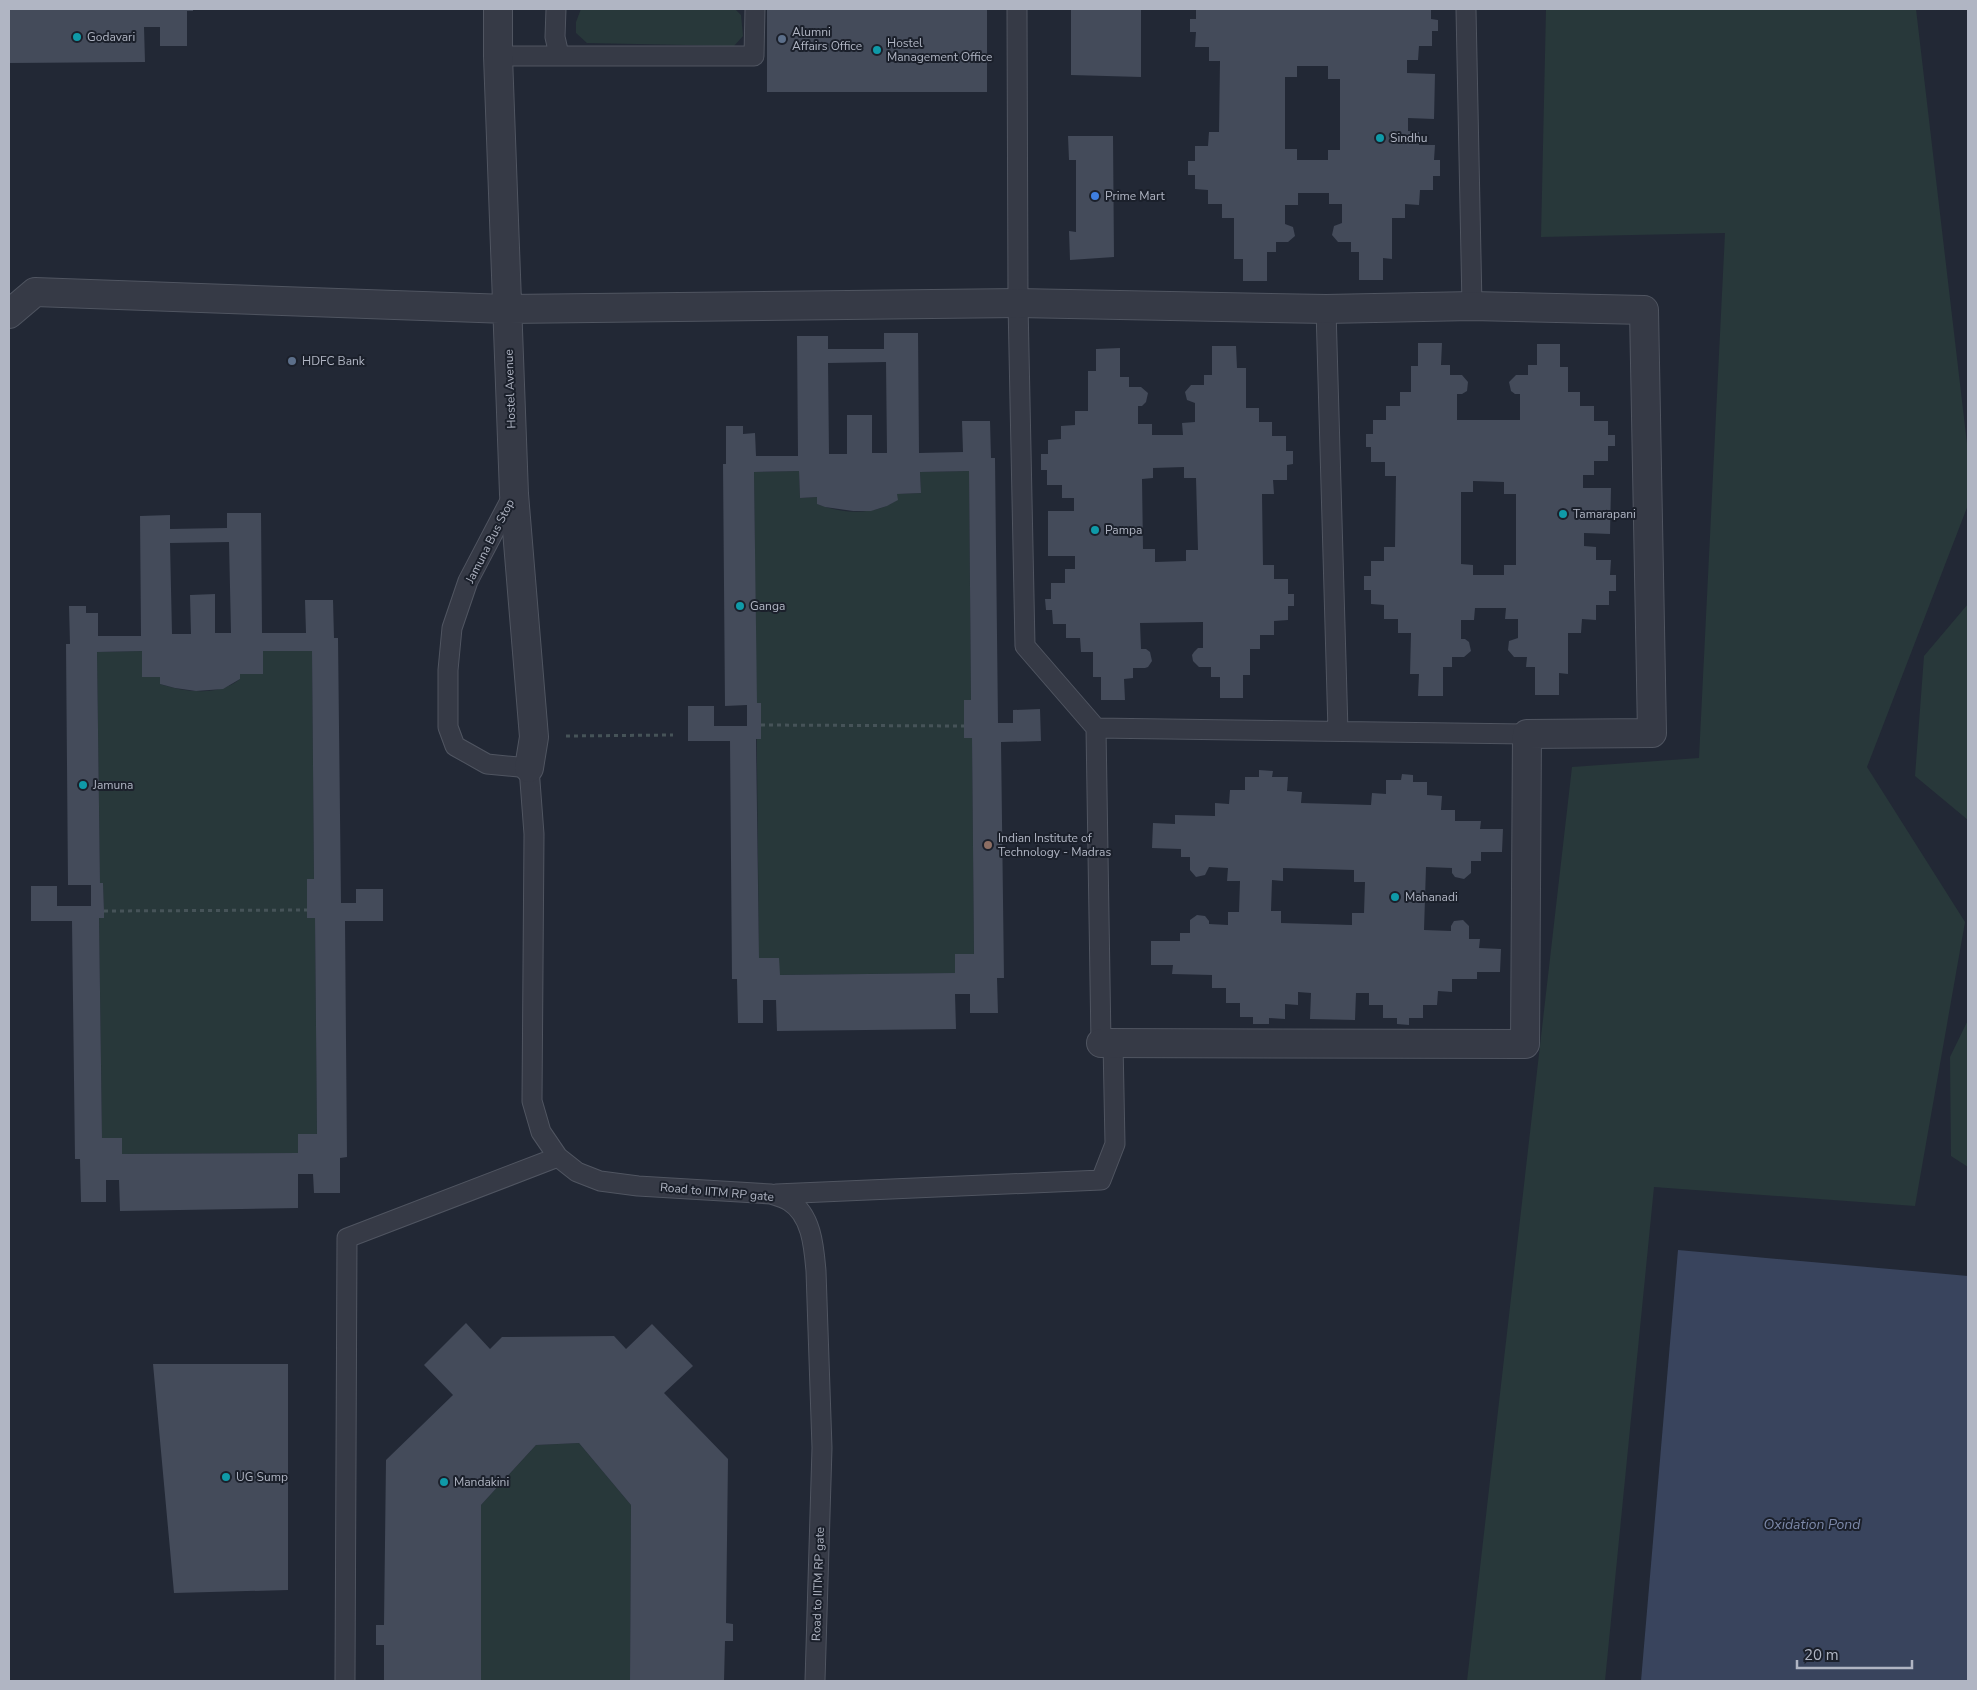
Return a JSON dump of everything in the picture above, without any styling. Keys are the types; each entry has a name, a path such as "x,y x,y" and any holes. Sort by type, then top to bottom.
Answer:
{"street":[{"name":"Hostel Avenue","path":"498,9 498,56 514,494 534,737 529,768"},
{"path":"9,314 36,292 507,309 1018,303 1326,309 1472,306 1644,310 1652,733 1527,734 1525,1044 1107,1042"}],"lane":[{"path":"556,9 556,37 559,55"},
{"path":"498,56 754,56 755,9"},
{"path":"771,1194 1101,1180 1115,1144 1107,1042 1096,728 1026,646 1018,303 1018,9"},
{"path":"1466,9 1472,306"},
{"path":"1326,309 1338,731"},
{"name":"Jamuna Bus Stop","path":"514,494 468,581 452,628 448,670 448,727 455,746 487,764 529,768"},
{"path":"1096,728 1527,734"},
{"name":"Road to IITM RP gate","path":"529,768 534,834 532,1101 541,1132 558,1157 577,1172 600,1181 638,1186 771,1194 789,1201 800,1211 808,1226 813,1242 816,1271 822,1448 815,1681"},
{"path":"345,1681 347,1238 558,1157"}],"path":[{"path":"761,725 964,726"},
{"path":"534,737 673,735"},
{"path":"104,912 307,910"}],"shaded area":[{"path":"581,9 735,9 741,15 743,36 734,46 587,43 576,33 576,22"},
{"path":"1546,9 1916,9 1968,452 1968,505 1867,767 1965,922 1915,1206 1654,1187 1605,1681 1467,1681 1572,767 1699,758 1725,233 1541,237"},
{"path":"799,471 800,498 817,497 817,504 837,510 858,512 878,509 888,505 897,500 897,494 921,493 920,472 969,471 971,700 964,700 964,737 972,738 974,954 955,954 955,973 780,975 759,958 754,472"},
{"path":"1968,604 1968,820 1915,776 1924,656"},
{"path":"142,651 143,677 160,677 160,684 180,689 212,691 231,685 240,679 240,674 263,673 263,651 312,651 314,879 307,880 307,917 315,918 317,1134 298,1135 298,1153 122,1154 122,1138 102,1138 99,918 104,918 103,883 100,883 97,652"},
{"path":"1968,1020 1968,1167 1951,1156 1950,1057"},
{"path":"579,1443 631,1505 630,1681 481,1681 481,1505 536,1445"}],"water":[{"name":"Oxidation Pond","path":"1678,1250 1968,1276 1968,1681 1641,1681"}],"building":[{"name":"Godavari","path":"9,9 193,9 193,11 187,11 187,46 160,46 160,27 144,27 145,62 9,63"},
{"name":"Hostel Management Office","path":"767,9 987,9 987,92 767,92"},
{"path":"1071,9 1141,9 1141,77 1071,75"},
{"name":"Sindhu","path":"1196,9 1431,9 1431,19 1438,20 1438,31 1432,31 1432,46 1419,46 1418,60 1407,60 1407,73 1435,74 1434,119 1408,118 1408,131 1419,132 1419,145 1435,145 1434,160 1440,160 1440,176 1433,176 1433,190 1420,190 1419,205 1405,204 1405,218 1392,218 1392,259 1383,258 1383,280 1359,280 1359,252 1351,252 1351,242 1338,242 1332,235 1334,226 1342,223 1342,204 1329,204 1329,193 1298,193 1298,205 1285,205 1285,224 1293,227 1295,236 1288,242 1276,242 1276,252 1267,252 1267,281 1243,281 1243,259 1234,259 1234,218 1222,218 1222,204 1208,204 1208,190 1195,189 1195,175 1188,175 1188,161 1195,161 1195,146 1208,146 1209,132 1219,132 1220,61 1209,61 1209,47 1195,47 1196,32 1190,32 1190,19 1196,19","holes":["1297,66 1328,66 1328,79 1340,79 1340,150 1328,150 1328,160 1297,160 1297,149 1285,149 1285,77 1297,77"]},
{"name":"Prime Mart","path":"1068,136 1113,136 1114,257 1070,260 1069,231 1076,232 1076,160 1069,160"},
{"name":"Ganga","path":"884,333 918,333 919,453 963,452 962,421 990,421 991,458 995,458 998,723 1013,723 1013,710 1040,709 1041,741 1001,742 1004,978 997,978 998,1013 970,1013 970,994 955,994 956,1029 777,1031 776,1000 763,1000 763,1023 738,1023 737,979 732,979 730,741 688,741 688,706 714,706 714,726 747,726 747,705 725,706 723,464 726,464 726,426 743,426 743,434 755,433 756,456 798,456 797,336 828,336 828,349 884,349","holes":["886,362 887,453 872,453 872,415 847,415 847,454 829,454 828,363","799,471 800,498 817,497 817,504 853,511 871,511 887,506 898,500 897,494 921,493 920,472 969,471 971,700 964,700 964,738 972,738 974,954 955,954 955,973 780,975 779,958 759,958 756,739 761,739 761,703 757,703 754,472"]},
{"name":"Tamarapani","path":"1418,343 1442,343 1441,365 1450,365 1450,375 1462,375 1468,382 1467,391 1457,394 1457,420 1520,420 1520,394 1515,394 1511,391 1509,382 1516,375 1528,375 1528,365 1537,365 1537,344 1560,344 1560,367 1568,367 1568,392 1580,392 1580,406 1594,406 1594,421 1608,421 1608,435 1615,435 1615,446 1608,446 1608,461 1594,461 1594,475 1583,475 1583,488 1611,488 1610,534 1584,533 1584,546 1596,547 1596,560 1611,560 1610,575 1616,575 1616,591 1609,591 1609,605 1596,605 1596,620 1582,619 1581,633 1568,633 1568,674 1559,673 1559,695 1535,695 1535,667 1526,667 1527,657 1514,657 1508,650 1509,641 1518,638 1518,619 1505,619 1506,608 1475,608 1474,620 1461,620 1461,639 1469,642 1471,651 1464,657 1452,657 1452,667 1443,667 1443,696 1418,696 1419,674 1410,674 1411,633 1398,633 1398,619 1384,619 1384,605 1371,604 1371,590 1364,590 1364,576 1371,576 1371,561 1384,561 1384,547 1395,547 1396,476 1385,476 1385,462 1371,462 1371,447 1366,447 1366,434 1373,434 1373,420 1386,420 1386,406 1400,406 1400,392 1411,392 1411,366 1418,366","holes":["1473,481 1504,482 1504,494 1516,494 1516,565 1504,565 1504,575 1473,575 1473,565 1461,564 1461,492 1473,492"]},
{"name":"Pampa","path":"1212,346 1236,346 1237,368 1246,368 1246,408 1259,408 1259,422 1272,422 1272,436 1286,436 1286,451 1293,451 1293,464 1287,465 1287,480 1273,480 1274,494 1262,494 1263,565 1274,565 1274,579 1288,579 1288,594 1294,594 1294,606 1288,606 1288,620 1274,621 1274,635 1260,635 1260,649 1250,649 1250,675 1243,675 1243,698 1220,698 1220,677 1211,677 1211,667 1199,667 1193,661 1192,655 1194,652 1198,648 1203,648 1203,622 1140,623 1141,649 1146,649 1150,652 1152,661 1148,667 1133,668 1133,678 1124,679 1125,700 1101,700 1101,677 1093,677 1093,652 1081,652 1080,638 1066,638 1066,624 1053,624 1052,610 1046,610 1045,599 1051,599 1051,583 1065,583 1065,569 1075,569 1075,556 1048,556 1048,511 1074,511 1074,498 1062,498 1062,485 1047,485 1047,470 1041,470 1041,454 1048,454 1048,440 1061,439 1061,426 1075,425 1075,411 1088,411 1088,371 1096,371 1096,349 1120,348 1120,377 1129,377 1129,387 1141,387 1148,393 1146,402 1142,406 1138,406 1138,424 1152,424 1152,435 1183,435 1182,423 1195,422 1195,403 1187,400 1185,392 1191,385 1204,385 1204,375 1212,375","holes":["1184,467 1184,478 1196,478 1198,550 1186,550 1186,561 1155,562 1155,549 1143,549 1142,479 1153,478 1153,468"]},
{"name":"Jamuna","path":"227,513 261,513 262,633 306,633 305,600 333,600 334,638 338,638 341,903 356,903 356,889 383,889 383,921 345,921 347,1157 340,1158 340,1193 314,1193 313,1174 298,1174 298,1208 120,1211 119,1180 106,1180 106,1202 81,1202 80,1159 75,1159 72,921 31,921 31,886 57,886 57,906 91,906 91,885 68,885 66,644 70,644 69,606 86,606 86,613 98,613 98,636 141,636 140,516 170,515 170,529 227,528","holes":["229,542 231,633 215,633 215,594 190,595 191,634 172,634 170,543","142,651 142,677 160,677 160,684 196,691 223,689 240,679 240,674 263,674 263,651 312,651 314,879 307,879 307,918 315,918 317,1134 298,1134 298,1153 122,1154 122,1138 102,1138 99,918 104,918 104,911 103,883 100,883 97,652"]},
{"name":"Mahanadi","path":"1259,770 1273,771 1272,777 1288,777 1287,791 1302,792 1301,803 1371,805 1372,793 1386,794 1386,780 1401,780 1402,774 1413,775 1413,782 1427,782 1427,795 1442,796 1441,810 1455,810 1455,821 1481,821 1480,829 1503,829 1502,852 1481,852 1481,861 1471,861 1471,873 1464,879 1455,877 1452,873 1452,868 1426,867 1424,930 1451,931 1454,921 1463,920 1469,926 1469,939 1480,939 1479,948 1501,949 1500,972 1477,972 1477,979 1452,979 1452,992 1438,991 1437,1005 1423,1005 1423,1018 1409,1018 1409,1025 1397,1024 1397,1018 1383,1018 1383,1005 1369,1005 1369,993 1356,993 1355,1020 1310,1019 1311,993 1298,992 1298,1005 1285,1004 1285,1019 1269,1018 1269,1024 1253,1024 1253,1017 1240,1017 1240,1003 1226,1003 1226,988 1212,988 1212,975 1172,974 1173,965 1151,965 1151,941 1180,941 1180,933 1190,933 1190,920 1197,915 1205,916 1209,924 1228,925 1228,912 1239,912 1240,881 1227,881 1228,868 1209,867 1205,875 1196,877 1190,870 1190,857 1181,857 1181,849 1152,848 1153,823 1175,824 1175,815 1215,816 1215,803 1229,804 1230,790 1245,790 1245,777 1259,777","holes":["1283,868 1354,870 1354,882 1365,882 1364,913 1352,913 1352,925 1281,923 1281,911 1271,911 1272,880 1283,881"]},
{"name":"Mandakini","path":"466,1323 490,1349 502,1337 614,1336 626,1349 652,1324 693,1366 664,1393 728,1459 726,1623 733,1624 733,1641 725,1641 724,1681 630,1681 631,1505 579,1443 536,1445 481,1505 481,1681 384,1681 384,1645 376,1645 376,1625 384,1625 386,1460 453,1395 424,1365"},
{"name":"UG Sump","path":"153,1364 288,1364 288,1590 174,1593"}],"place":[{"name":"Godavari","path":"77,37"},
{"name":"Alumni Affairs Office","path":"782,39"},
{"name":"Hostel Management Office","path":"877,50"},
{"name":"Sindhu","path":"1380,138"},
{"name":"Prime Mart","path":"1095,196"},
{"name":"HDFC Bank","path":"292,361"},
{"name":"Tamarapani","path":"1563,514"},
{"name":"Pampa","path":"1095,530"},
{"name":"Ganga","path":"740,606"},
{"name":"Jamuna","path":"83,785"},
{"name":"Indian Institute of Technology - Madras","path":"988,845"},
{"name":"Mahanadi","path":"1395,897"},
{"name":"UG Sump","path":"226,1477"},
{"name":"Mandakini","path":"444,1482"}]}
